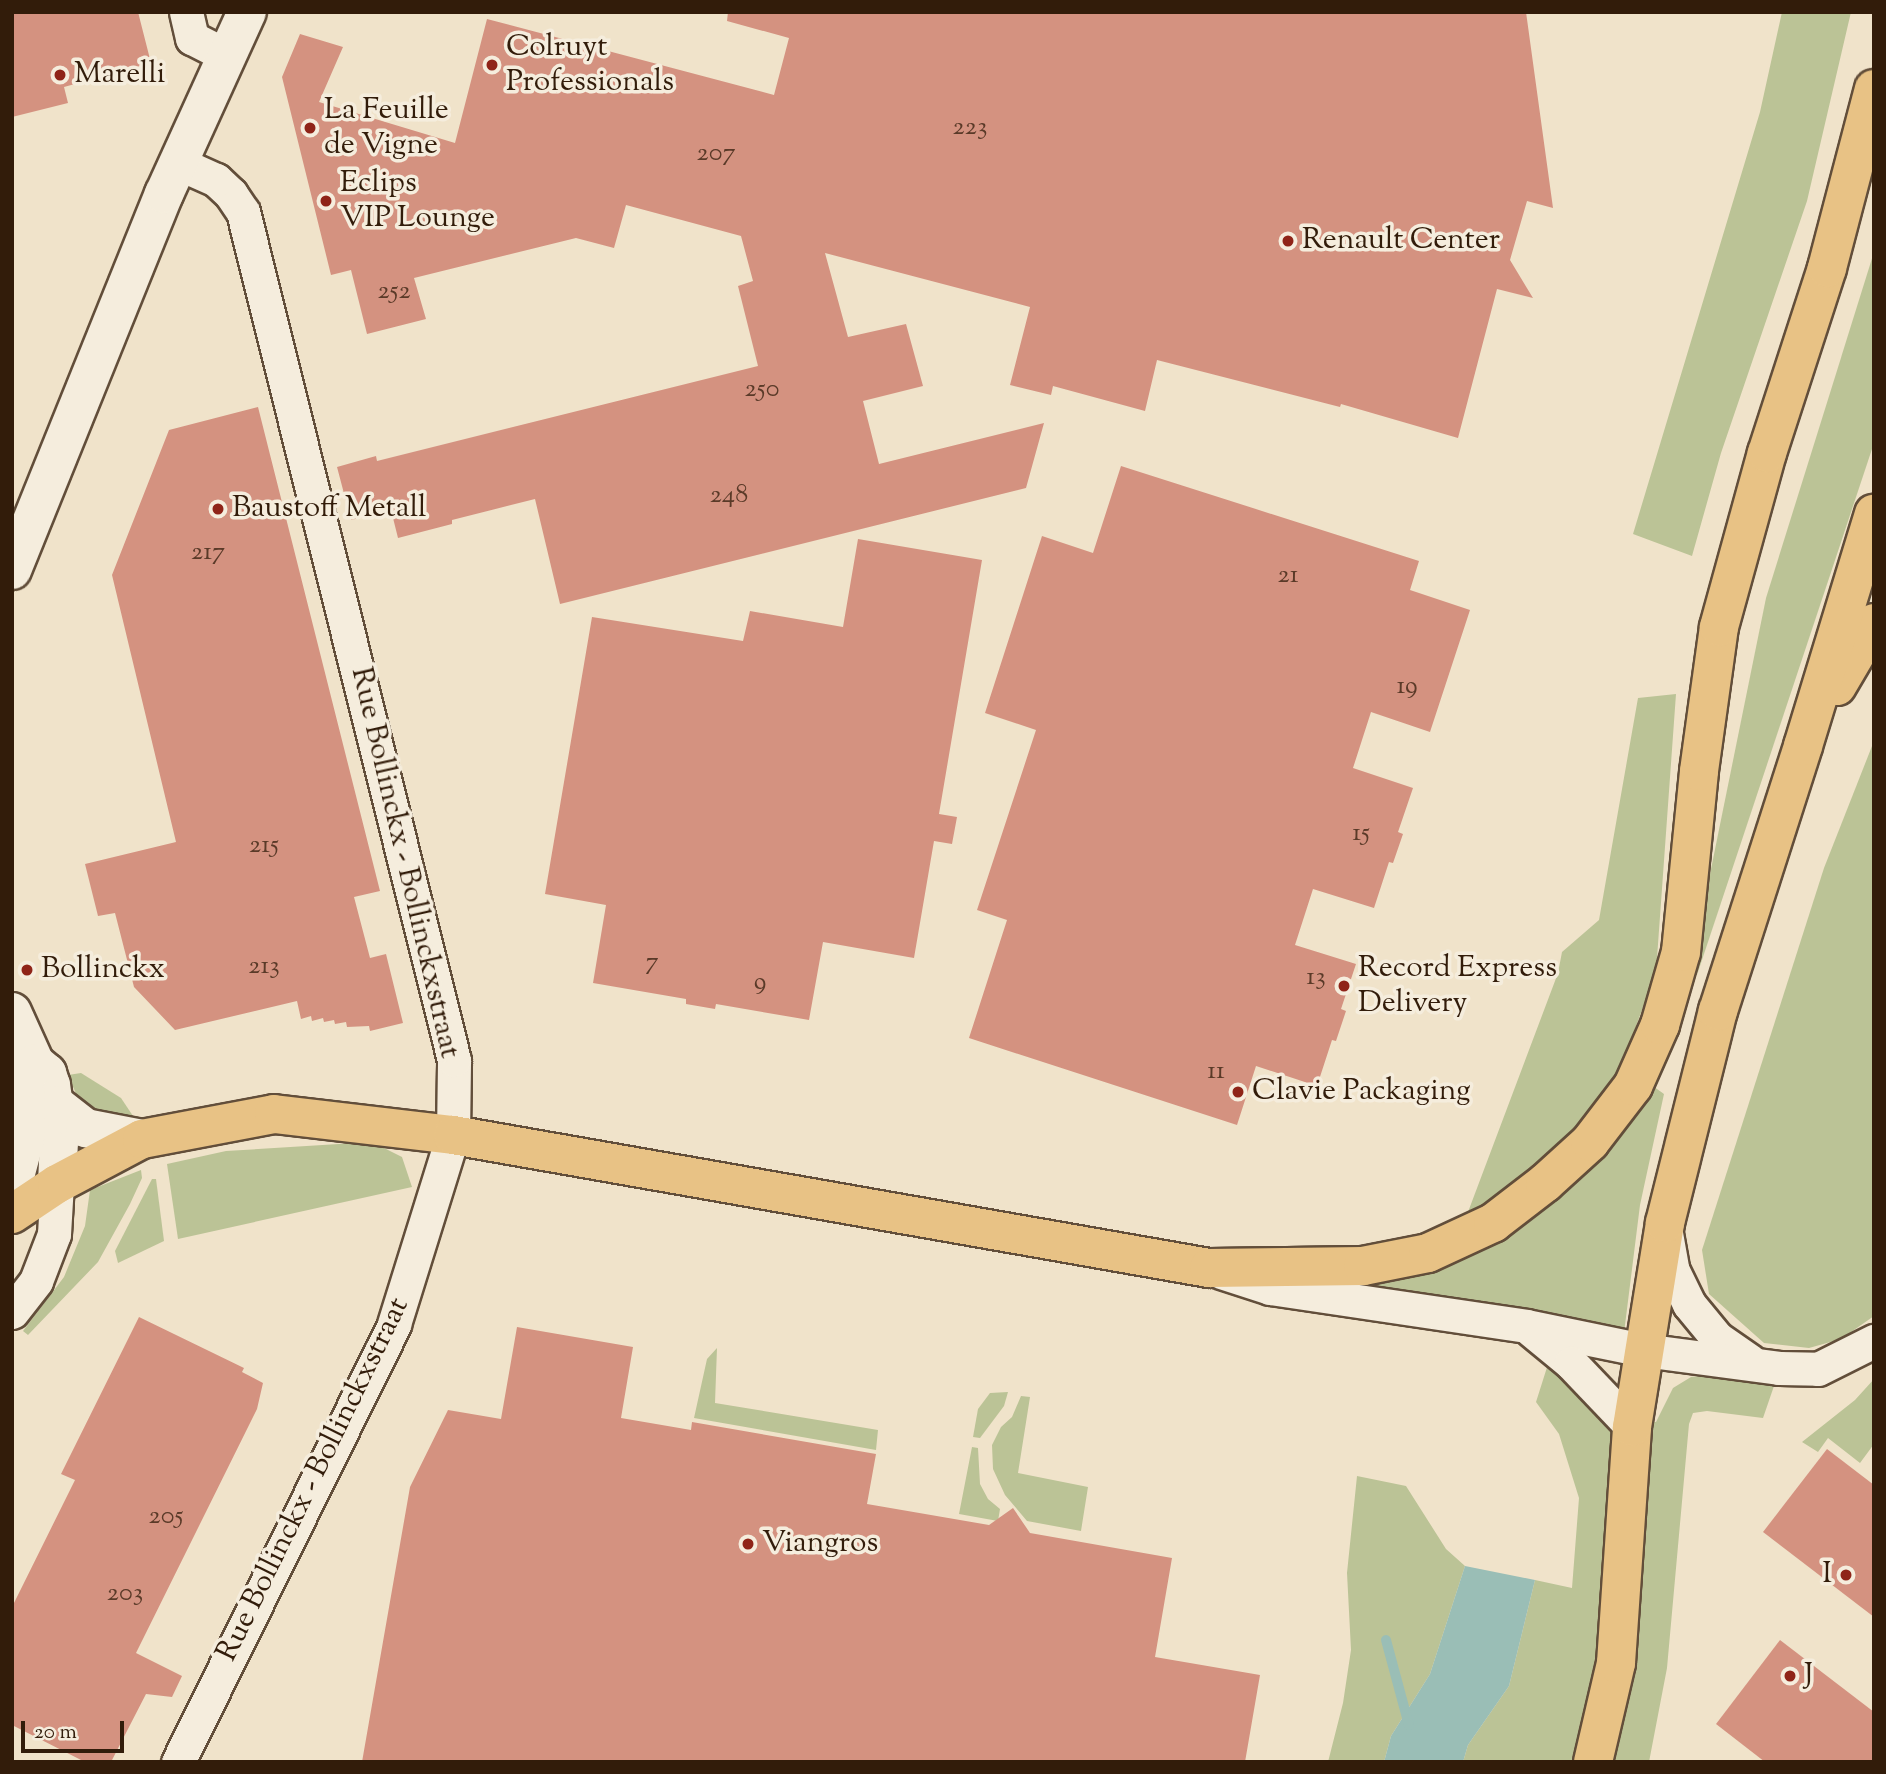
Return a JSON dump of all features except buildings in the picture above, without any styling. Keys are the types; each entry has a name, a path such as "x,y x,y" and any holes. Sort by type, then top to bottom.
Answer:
{"highway":[{"path":"12,1214 57,1184 142,1139 274,1114 453,1135 1209,1268 1363,1266 1428,1253 1493,1223 1545,1183 1590,1142 1633,1086 1660,1025 1681,952 1699,771 1719,627 1767,453 1827,268 1874,89"},
{"path":"1827,268 1874,149"},
{"path":"1593,1762 1616,1662 1632,1427 1665,1223 1718,1011 1874,514"},
{"path":"1803,746 1874,623"}],"street":[{"path":"187,12 192,38 226,55"},
{"path":"12,570 89,374 178,163 247,12"},
{"name":"Rue Bollinckx - Bollinckxstraat","path":"178,163 216,180 232,194 243,212 454,1060 453,1135 394,1324 178,1762"},
{"path":"12,1012 35,1063 47,1073 56,1105 57,1184 54,1234 36,1281 12,1312"},
{"path":"12,1188 25,1139 26,1079 35,1063"},
{"path":"56,1105 85,1128 142,1139"},
{"path":"1665,1223 1673,1271 1689,1304 1717,1338 1755,1364"},
{"path":"1209,1268 1270,1288 1526,1326 1643,1349 1755,1364 1818,1369 1874,1341"},
{"path":"1526,1326 1571,1363 1632,1427"}],"green space":[{"path":"1782,12 1851,12 1807,201 1721,453 1692,556 1633,534 1760,112"},
{"path":"1874,252 1874,443 1697,975 1710,874 1766,598"},
{"path":"1676,694 1656,972 1622,1064 1664,1094 1640,1205 1624,1333 1348,1282 1462,1257 1468,1212 1558,973 1562,952 1599,920 1638,698"},
{"path":"1874,741 1874,1316 1841,1339 1809,1348 1764,1343 1709,1294 1702,1250 1824,868"},
{"path":"81,1073 121,1098 133,1116 110,1120 80,1103 68,1075"},
{"path":"355,1143 384,1148 402,1157 412,1187 178,1239 167,1164 226,1151"},
{"path":"141,1170 142,1178 130,1204 98,1262 28,1335 23,1331 64,1277 85,1226 90,1190"},
{"path":"152,1179 156,1179 164,1241 118,1263 115,1251"},
{"path":"717,1348 715,1403 878,1430 876,1450 694,1418 707,1359"},
{"path":"1549,1361 1601,1418 1656,1422 1673,1388 1691,1377 1708,1375 1774,1386 1763,1418 1707,1411 1693,1413 1689,1424 1667,1668 1649,1762 1463,1762 1468,1745 1509,1686 1535,1580 1572,1588 1579,1498 1559,1434 1536,1402"},
{"path":"1874,1379 1874,1444 1860,1463 1828,1438 1818,1452 1802,1442 1855,1400"},
{"path":"1008,1392 1004,1406 980,1438 973,1437 978,1409 990,1393"},
{"path":"1021,1396 1030,1397 1018,1473 1088,1487 1081,1531 1027,1521 1005,1495 993,1469 992,1445 1001,1427 1012,1417"},
{"path":"972,1447 978,1448 980,1484 988,1499 1000,1509 998,1521 959,1514"},
{"path":"1357,1476 1406,1486 1446,1549 1465,1566 1430,1674 1391,1736 1384,1762 1328,1762 1343,1703 1351,1650 1347,1573"}],"water":[{"path":"1465,1566 1535,1580 1509,1686 1468,1745 1463,1762 1384,1762 1391,1736 1430,1674"}],"waterway":[{"path":"1386,1640 1409,1725"}],"place":[{"name":"Colruyt Professionals","path":"492,65"},
{"name":"Marelli","path":"60,75"},
{"name":"La Feuille de Vigne","path":"310,128"},
{"name":"Eclips VIP Lounge","path":"326,201"},
{"name":"Renault Center","path":"1288,241"},
{"name":"Baustoff Metall","path":"218,509"},
{"name":"Bollinckx","path":"27,970"},
{"name":"Record Express Delivery","path":"1344,986"},
{"name":"Clavie Packaging","path":"1238,1092"},
{"name":"Viangros","path":"748,1544"},
{"name":"I","path":"1846,1575"},
{"name":"J","path":"1790,1676"}]}
